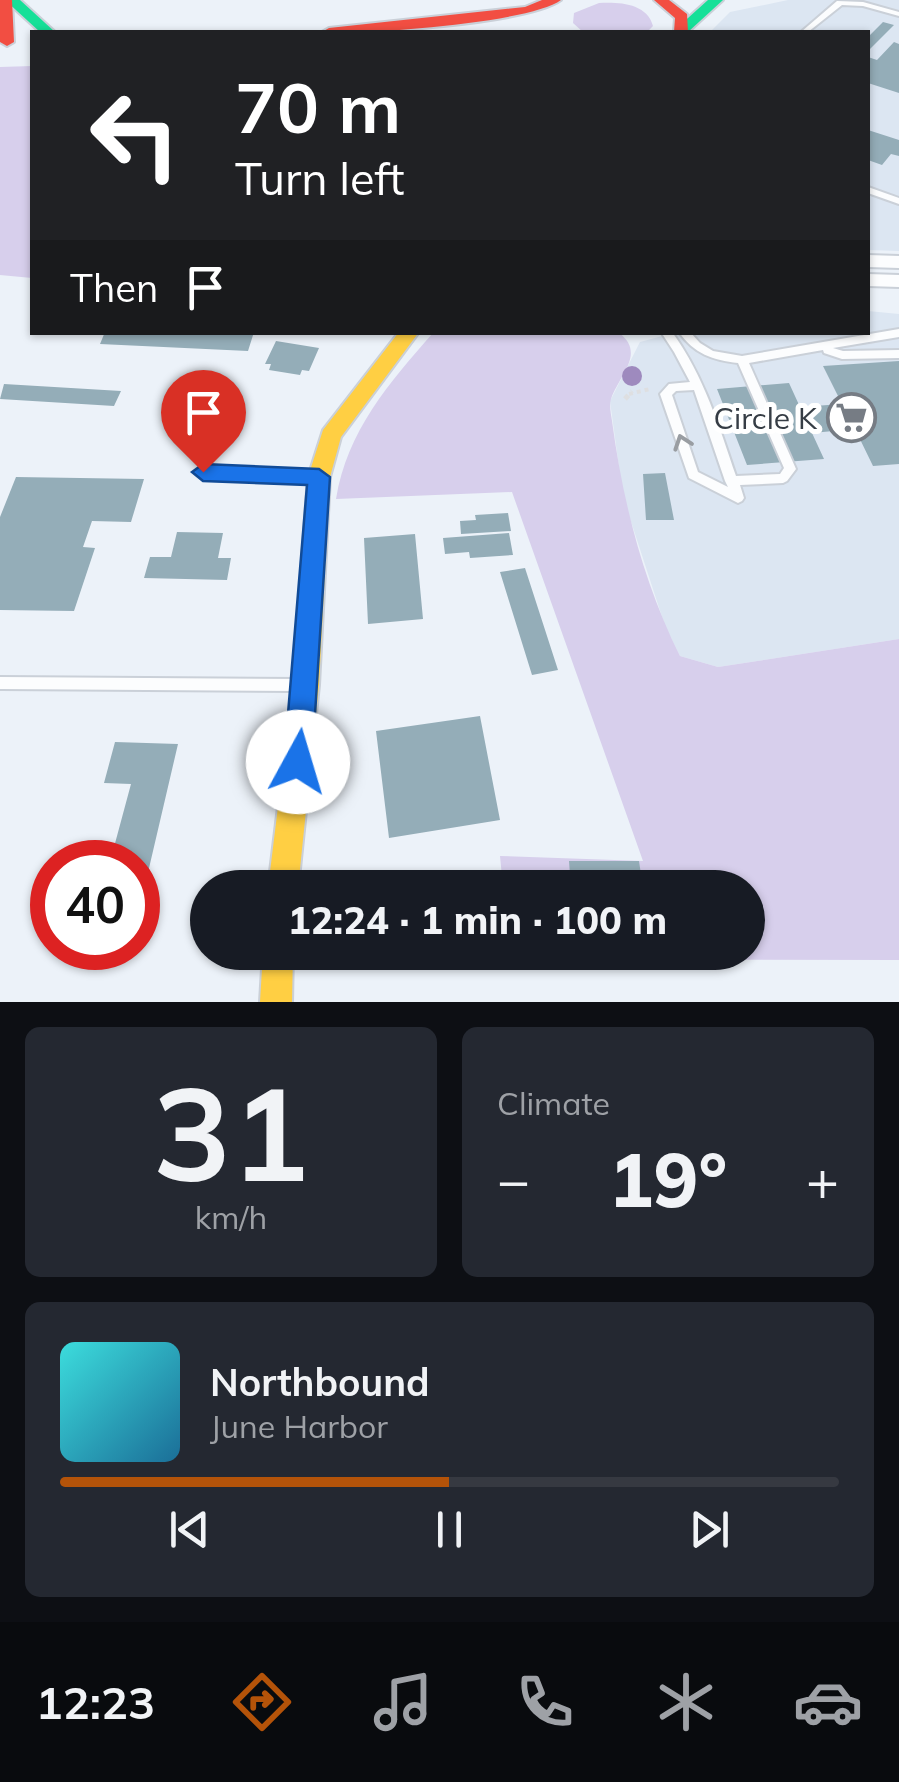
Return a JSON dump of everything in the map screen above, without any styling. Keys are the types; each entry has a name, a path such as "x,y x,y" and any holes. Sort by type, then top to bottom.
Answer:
{"street":[{"path":"8,0 46,30"},
{"path":"8,0 4,42 30,42"},
{"path":"661,0 682,17 682,30"},
{"path":"683,30 716,0"},
{"path":"349,30 483,17 550,3"},
{"path":"547,30 541,15 550,3"},
{"path":"870,261 899,262"},
{"path":"870,280 899,281"},
{"path":"285,870 306,685 319,477 331,434 408,335"},
{"path":"276,1002 277,970"}],"lane":[{"path":"806,30 840,3 899,14"},
{"path":"870,191 899,201"},
{"path":"686,335 692,344 716,358 742,360 899,333"},
{"path":"668,335 680,350 696,386 738,498 693,475 666,394 668,389 696,386"},
{"path":"824,348 842,355 899,354"},
{"path":"732,481 782,478 790,468 742,360"},
{"path":"203,472 319,477"},
{"path":"0,683 306,685"}],"path":[{"path":"625,399 632,391 668,389"}],"shaded area":[{"path":"788,0 899,0 899,251 870,250 870,30 712,30 730,12"},
{"path":"599,3 623,4 639,8 653,26 649,30 581,30 573,23 574,13"},
{"path":"30,66 30,278 0,275 0,67"},
{"path":"870,311 899,314 899,639 718,667 680,656 665,626 623,497 610,401 640,342 666,335 870,335"},
{"path":"431,335 621,335 626,340 631,356 610,404 622,481 645,570 680,656 718,667 899,639 899,960 765,960 765,870 501,870 500,856 643,861 512,492 336,499 350,451 372,409"}],"building":[{"path":"883,22 894,25 870,49 870,35"},
{"path":"894,42 899,44 899,93 870,84 870,58 877,60"},
{"path":"870,131 899,140 899,156 891,154 882,165 870,161"},
{"path":"104,335 253,335 248,351 100,344"},
{"path":"276,341 319,348 309,371 302,370 300,375 269,370 271,364 265,364"},
{"path":"899,361 899,464 873,466 855,429 812,433 824,459 747,465 717,389 789,383 800,407 842,404 823,366"},
{"path":"4,384 121,391 114,406 0,399"},
{"path":"192,402 231,408 218,434 180,428"},
{"path":"665,473 674,520 646,520 643,474"},
{"path":"16,477 144,479 131,522 92,521 83,547 95,548 74,611 0,610 0,517"},
{"path":"508,513 511,531 461,534 460,521 476,520 475,515"},
{"path":"177,532 223,533 218,558 231,558 227,580 144,578 150,557 171,557"},
{"path":"509,533 513,555 470,558 469,552 445,554 443,538"},
{"path":"415,534 423,619 368,624 364,538"},
{"path":"525,568 558,670 532,675 500,572"},
{"path":"480,716 500,820 389,838 376,731"},
{"path":"115,742 178,744 156,840 116,840 131,784 104,783"},
{"path":"569,861 639,861 640,870 570,870"}],"traffic: fast":[{"path":"12,0 46,30"},
{"path":"683,30 716,0"}],"traffic: slow":[{"path":"285,870 306,685 319,477 331,435 408,335"},
{"path":"276,1002 277,970"}],"traffic: jam":[{"path":"5,0 7,42"},
{"path":"348,30 527,11 554,0"},
{"path":"661,0 682,17 681,30"}],"place":[{"name":"Circle K","path":"852,418"}],"route":[{"path":"203,472 319,477 298,762"}]}
